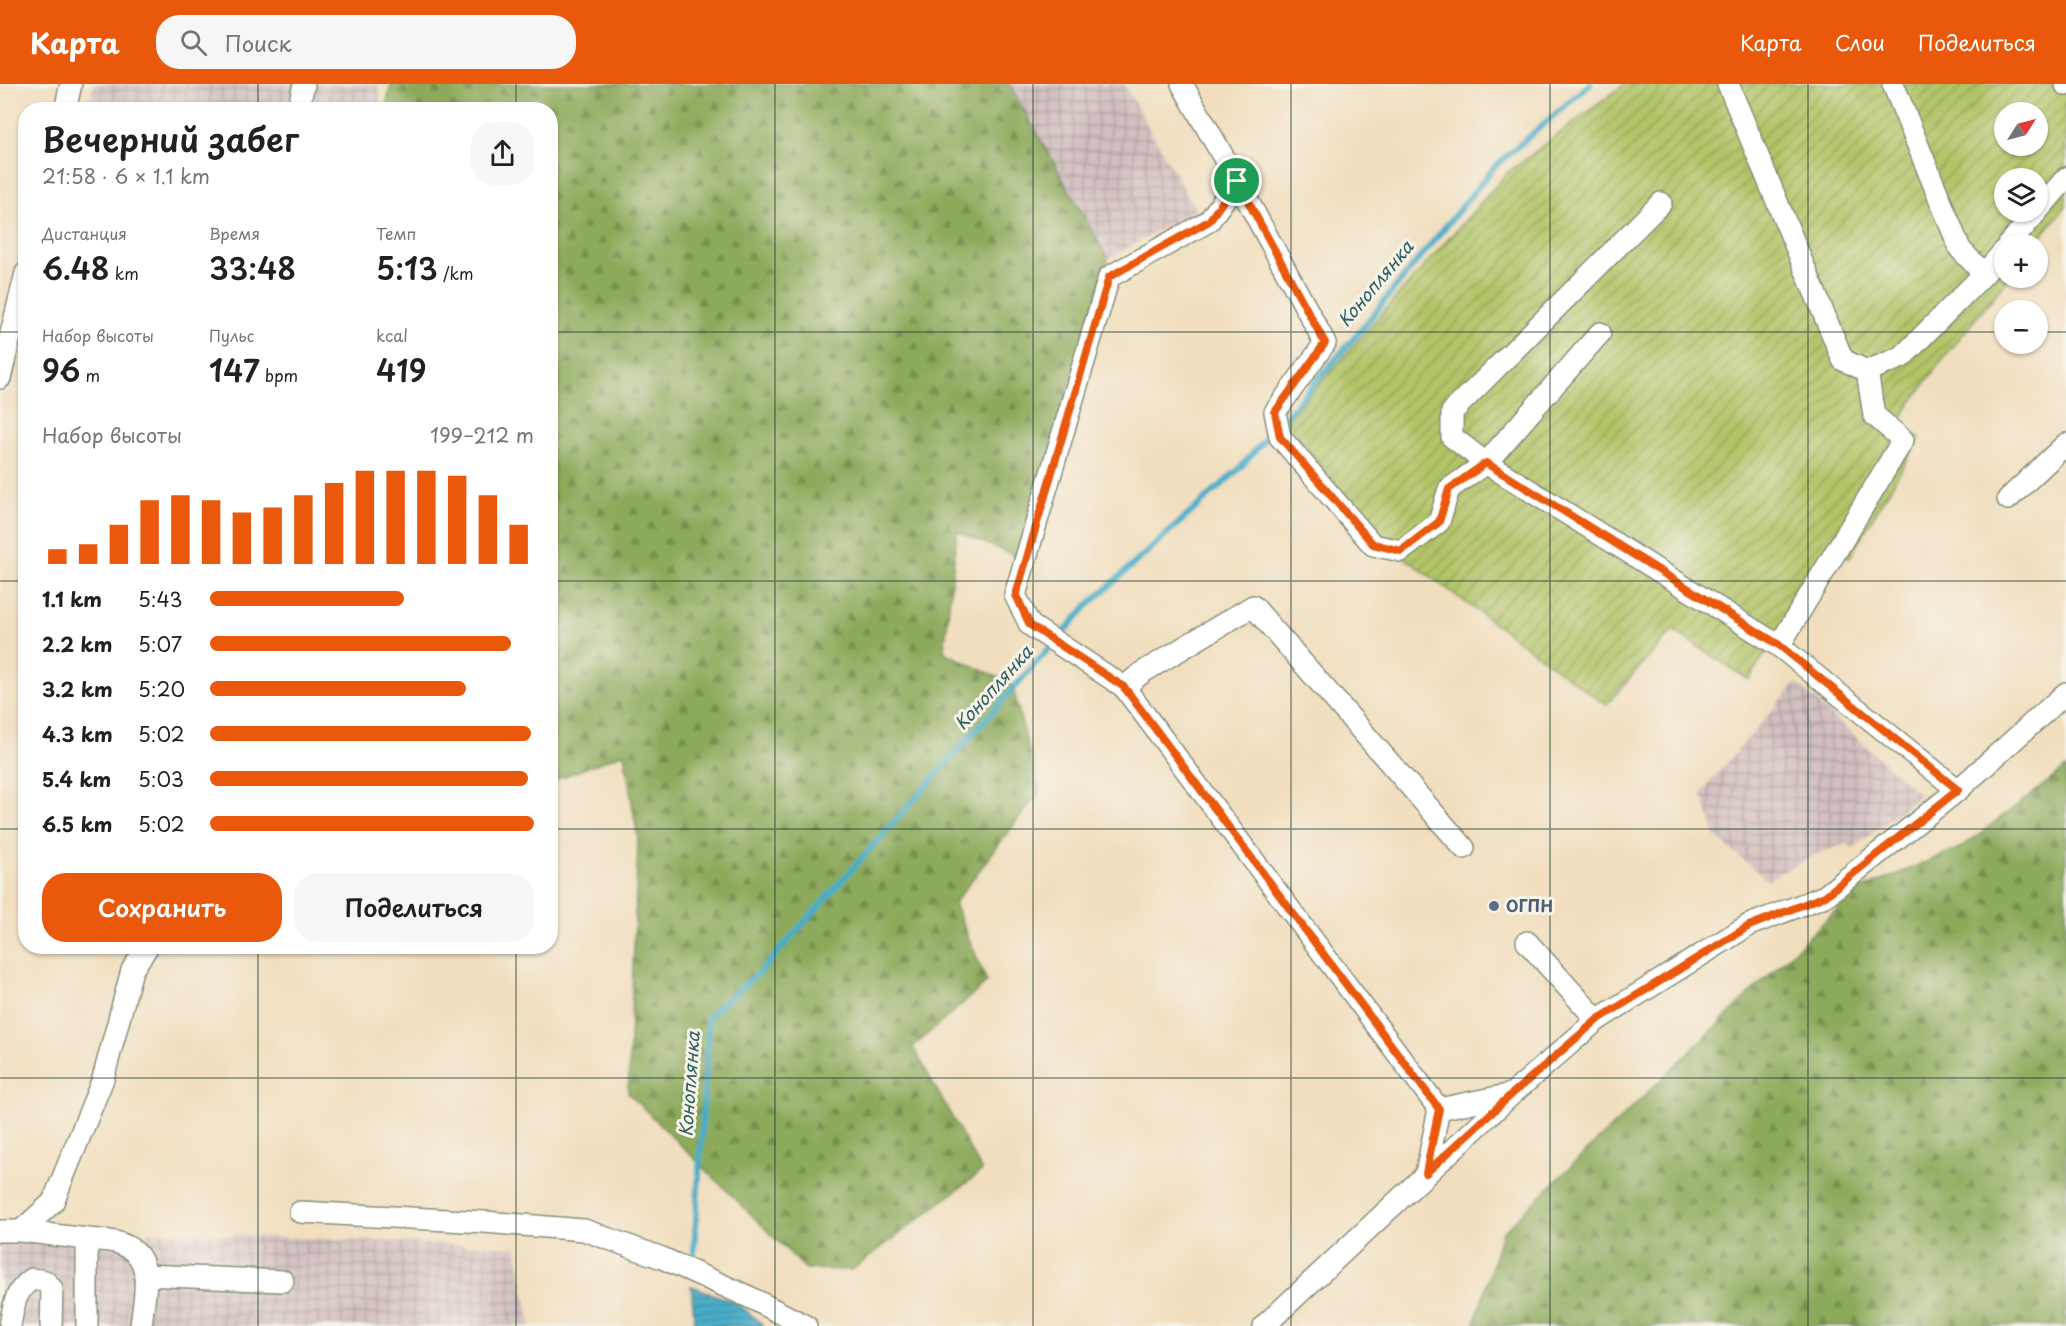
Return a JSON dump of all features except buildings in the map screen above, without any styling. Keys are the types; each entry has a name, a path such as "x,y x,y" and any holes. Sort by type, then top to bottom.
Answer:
{"street":[{"path":"67,102 71,84"},
{"path":"300,102 303,84"},
{"path":"1182,84 1325,343 1275,412 1280,437 1373,544 1401,551 1439,522 1449,489 1486,463 1600,333"},
{"path":"1728,84 1843,360 1867,371 1902,357 1994,262"},
{"path":"1893,84 1960,249 1984,274"},
{"path":"2018,234 2066,178"},
{"path":"1237,181 1209,221 1109,277 1016,595 1030,625 1124,687 1439,1109 1426,1173"},
{"path":"1661,203 1452,412 1452,437 1486,463 1779,645 1958,790"},
{"path":"0,378 18,305"},
{"path":"1779,645 1903,440 1874,415 1867,371"},
{"path":"2008,499 2066,444"},
{"path":"1124,687 1143,672 1253,606 1464,848"},
{"path":"1264,1326 1426,1173 1597,1020 1749,926 1825,896 1958,790 2066,693"},
{"path":"1527,942 1597,1020"},
{"path":"10,1231 52,1202 103,1079 132,970 143,954"},
{"path":"1439,1109 1512,1094"},
{"path":"300,1212 584,1230 662,1258 749,1297 806,1326"},
{"path":"10,1231 115,1242 133,1249 144,1262 141,1326"},
{"path":"87,1239 87,1326"},
{"path":"145,1275 283,1281"},
{"path":"10,1326 15,1300 22,1286 32,1278 45,1281 52,1289 51,1326"}],"shaded area":[{"path":"94,84 377,84 380,94 379,102 89,102"},
{"path":"1009,84 1124,84 1195,209 1108,259"},
{"path":"1796,683 1920,795 1854,848 1846,844 1817,854 1767,880 1716,837 1701,793"},
{"path":"148,1232 516,1247 531,1326 0,1326 0,1238 146,1250"}],"green space":[{"path":"391,84 1009,84 1108,259 1017,557 957,531 944,652 1012,684 1039,792 954,903 987,982 913,1047 982,1171 852,1270 806,1269 628,1093 638,840 624,753 558,779 558,102 387,102"},
{"path":"1625,84 2066,84 2066,206 2043,234 1994,234 1994,288 2001,288 1941,361 1898,422 1920,438 1849,558 1831,545 1749,680 1673,630 1606,705 1379,539 1286,421 1507,173"},
{"path":"2066,768 2066,1326 1474,1326 1502,1233 1855,892 1962,847"}],"water":[{"path":"691,1286 737,1303 764,1326 695,1326"}],"waterway":[{"name":"Коноплянка","path":"1283,419 1360,331 1495,166 1590,84"},
{"name":"Коноплянка","path":"693,1266 709,1015 761,971 1087,606 1239,469 1274,429"}],"place":[{"name":"ОГПН","path":"1494,906"}],"route":[{"path":"1237,181 1325,343 1275,412 1280,437 1373,544 1401,551 1439,522 1449,489 1486,463 1779,645 1958,790 1825,896 1749,926 1597,1020 1426,1173 1439,1109 1124,687 1030,625 1016,595 1109,277 1209,221 1237,181"}]}
